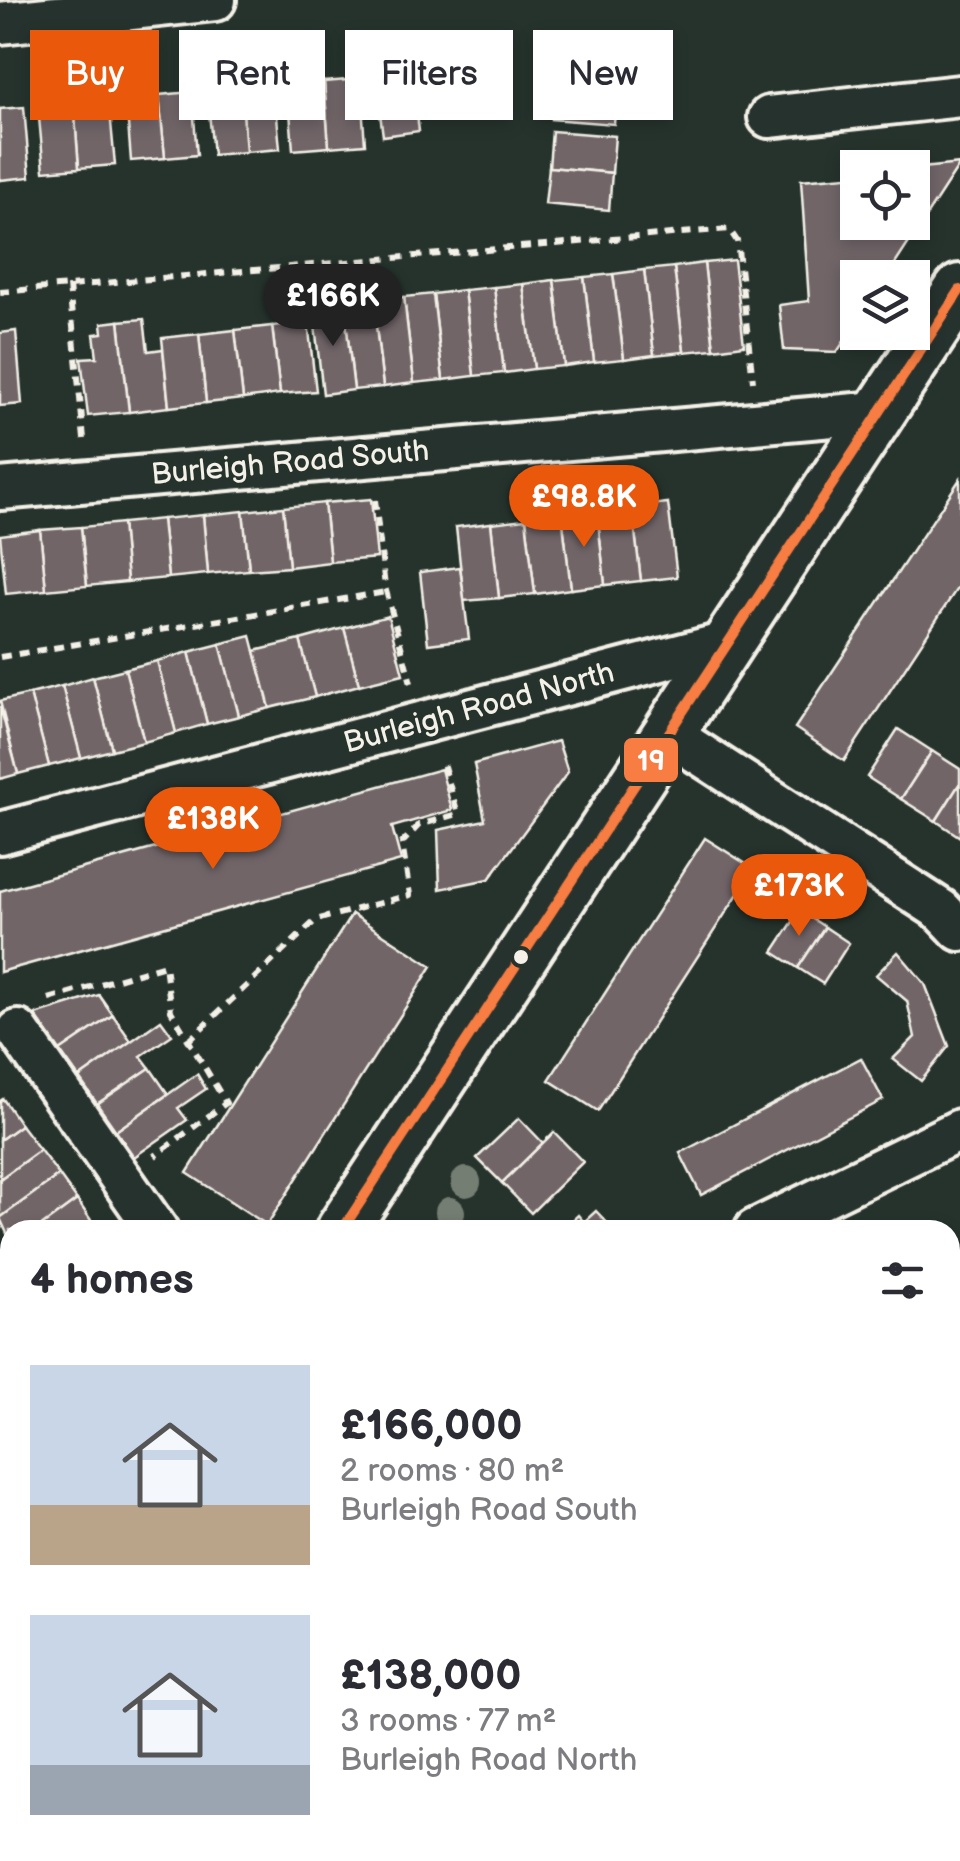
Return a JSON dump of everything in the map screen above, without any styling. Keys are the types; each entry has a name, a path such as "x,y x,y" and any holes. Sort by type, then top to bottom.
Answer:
{"street":[{"path":"0,23 215,0"},
{"path":"770,117 960,96"},
{"path":"349,1220 960,290"},
{"name":"Burleigh Road South","path":"0,489 879,412"},
{"name":"Burleigh Road North","path":"0,833 726,644"},
{"path":"666,732 942,910 960,930"},
{"path":"28,1017 121,1182 150,1220"},
{"path":"776,1220 960,1130"}],"path":[{"path":"0,292 729,229 737,241 758,422"},
{"path":"69,286 88,481"},
{"path":"188,1041 316,920 410,895 402,844 419,825 458,814 386,592 371,456"},
{"path":"0,657 386,592"},
{"path":"28,1017 165,965 171,1011 226,1103 121,1182"}],"building":[{"path":"345,80 345,120 363,120 365,144 329,147 325,82"},
{"path":"179,93 179,120 194,120 197,155 165,158 159,95"},
{"path":"159,95 165,158 131,161 128,120 159,120"},
{"path":"325,95 329,147 293,150 291,120 325,120"},
{"path":"24,107 30,177 0,180 0,109"},
{"path":"39,120 75,120 79,168 44,171"},
{"path":"75,120 111,120 115,165 79,168"},
{"path":"210,120 244,120 246,152 213,155"},
{"path":"244,120 277,120 280,149 246,152"},
{"path":"381,120 418,120 419,131 383,136"},
{"path":"564,120 614,120 614,124"},
{"path":"552,131 615,136 612,173 549,167"},
{"path":"960,164 930,210 930,167"},
{"path":"549,167 612,173 609,210 545,204"},
{"path":"840,177 840,240 911,240 898,260 840,260 837,352 784,350 779,305 809,301 801,180"},
{"path":"734,260 744,345 714,349 704,263"},
{"path":"704,263 714,349 684,352 674,267"},
{"path":"674,267 684,352 654,355 644,270"},
{"path":"644,270 654,355 624,359 613,274"},
{"path":"613,274 624,359 594,362 584,277"},
{"path":"584,277 594,362 564,366 554,280"},
{"path":"554,280 564,366 534,369 523,284"},
{"path":"523,284 534,369 504,373 494,287"},
{"path":"494,287 504,373 474,376 464,290"},
{"path":"464,290 474,376 443,380 433,294"},
{"path":"433,294 443,380 414,383 404,297"},
{"path":"404,297 414,383 383,387 373,301"},
{"path":"373,301 383,387 354,390 344,304"},
{"path":"344,304 354,390 323,394 313,308"},
{"path":"144,319 148,351 163,349 169,407 129,412 119,321"},
{"path":"119,321 129,412 88,416 81,358 97,357 94,334 103,333 102,323"},
{"path":"308,322 316,391 280,394 272,326"},
{"path":"272,326 280,394 243,399 235,330"},
{"path":"235,330 243,399 206,403 199,334"},
{"path":"16,331 22,404 0,406 0,333"},
{"path":"199,334 206,403 169,407 162,338"},
{"path":"960,479 960,584 844,761 795,728"},
{"path":"371,499 377,558 330,562 324,503"},
{"path":"324,503 330,562 289,567 283,507"},
{"path":"668,503 677,577 641,581 632,507"},
{"path":"283,507 289,567 249,570 243,511"},
{"path":"632,507 641,581 605,585 597,511"},
{"path":"243,511 249,570 208,574 203,515"},
{"path":"597,511 605,585 571,589 562,515"},
{"path":"203,515 208,574 168,578 162,519"},
{"path":"562,515 571,589 535,594 526,519"},
{"path":"162,519 168,578 127,582 122,523"},
{"path":"526,519 535,594 499,598 491,523"},
{"path":"122,523 127,582 87,586 81,527"},
{"path":"491,523 499,598 464,601 456,527"},
{"path":"81,527 87,586 46,590 40,530"},
{"path":"40,530 46,590 6,594 0,535"},
{"path":"460,567 469,639 428,644 420,572"},
{"path":"388,616 403,674 359,685 344,628"},
{"path":"344,628 359,685 315,697 300,640"},
{"path":"251,636 270,708 239,716 220,644"},
{"path":"300,640 315,697 270,708 255,651"},
{"path":"220,644 239,716 207,724 189,652"},
{"path":"189,652 207,724 176,733 157,661"},
{"path":"157,661 176,733 144,742 125,669"},
{"path":"125,669 144,742 112,750 93,677"},
{"path":"93,677 112,750 81,758 62,686"},
{"path":"62,686 81,758 49,766 30,694"},
{"path":"30,694 49,766 18,774 0,701"},
{"path":"0,706 18,774 0,779"},
{"path":"898,729 932,751 901,799 867,777"},
{"path":"558,741 568,772 489,879 440,889 438,830 485,820 474,764"},
{"path":"932,751 960,769 960,783 936,821 901,799"},
{"path":"441,769 452,810 392,827 401,861 0,972 0,891"},
{"path":"960,783 960,837 936,821"},
{"path":"705,838 754,869 598,1111 549,1080"},
{"path":"800,911 825,927 798,968 773,952"},
{"path":"352,914 432,966 270,1220 259,1220 187,1173"},
{"path":"825,927 849,943 823,984 798,968"},
{"path":"898,952 925,984 949,1046 921,1081 893,1059 915,1037 907,1001 876,975"},
{"path":"99,995 113,1015 60,1051 35,1015"},
{"path":"113,1015 131,1041 79,1078 60,1051"},
{"path":"161,1020 172,1035 141,1056 150,1068 97,1104 79,1078"},
{"path":"861,1058 883,1100 701,1195 680,1153"},
{"path":"150,1068 168,1094 116,1131 97,1104"},
{"path":"197,1074 206,1089 178,1108 187,1120 134,1157 116,1131"},
{"path":"3,1099 21,1125 0,1140 0,1101"},
{"path":"519,1118 543,1143 502,1183 477,1158"},
{"path":"21,1125 40,1150 0,1179 0,1140"},
{"path":"554,1132 583,1162 531,1213 502,1183"},
{"path":"40,1150 59,1175 0,1218 0,1179"},
{"path":"59,1175 77,1200 50,1220 0,1218"},
{"path":"77,1200 91,1220 50,1220"},
{"path":"596,1211 605,1220 586,1220"}],"transit line":[{"name":"19","path":"349,1220 960,290"}]}
